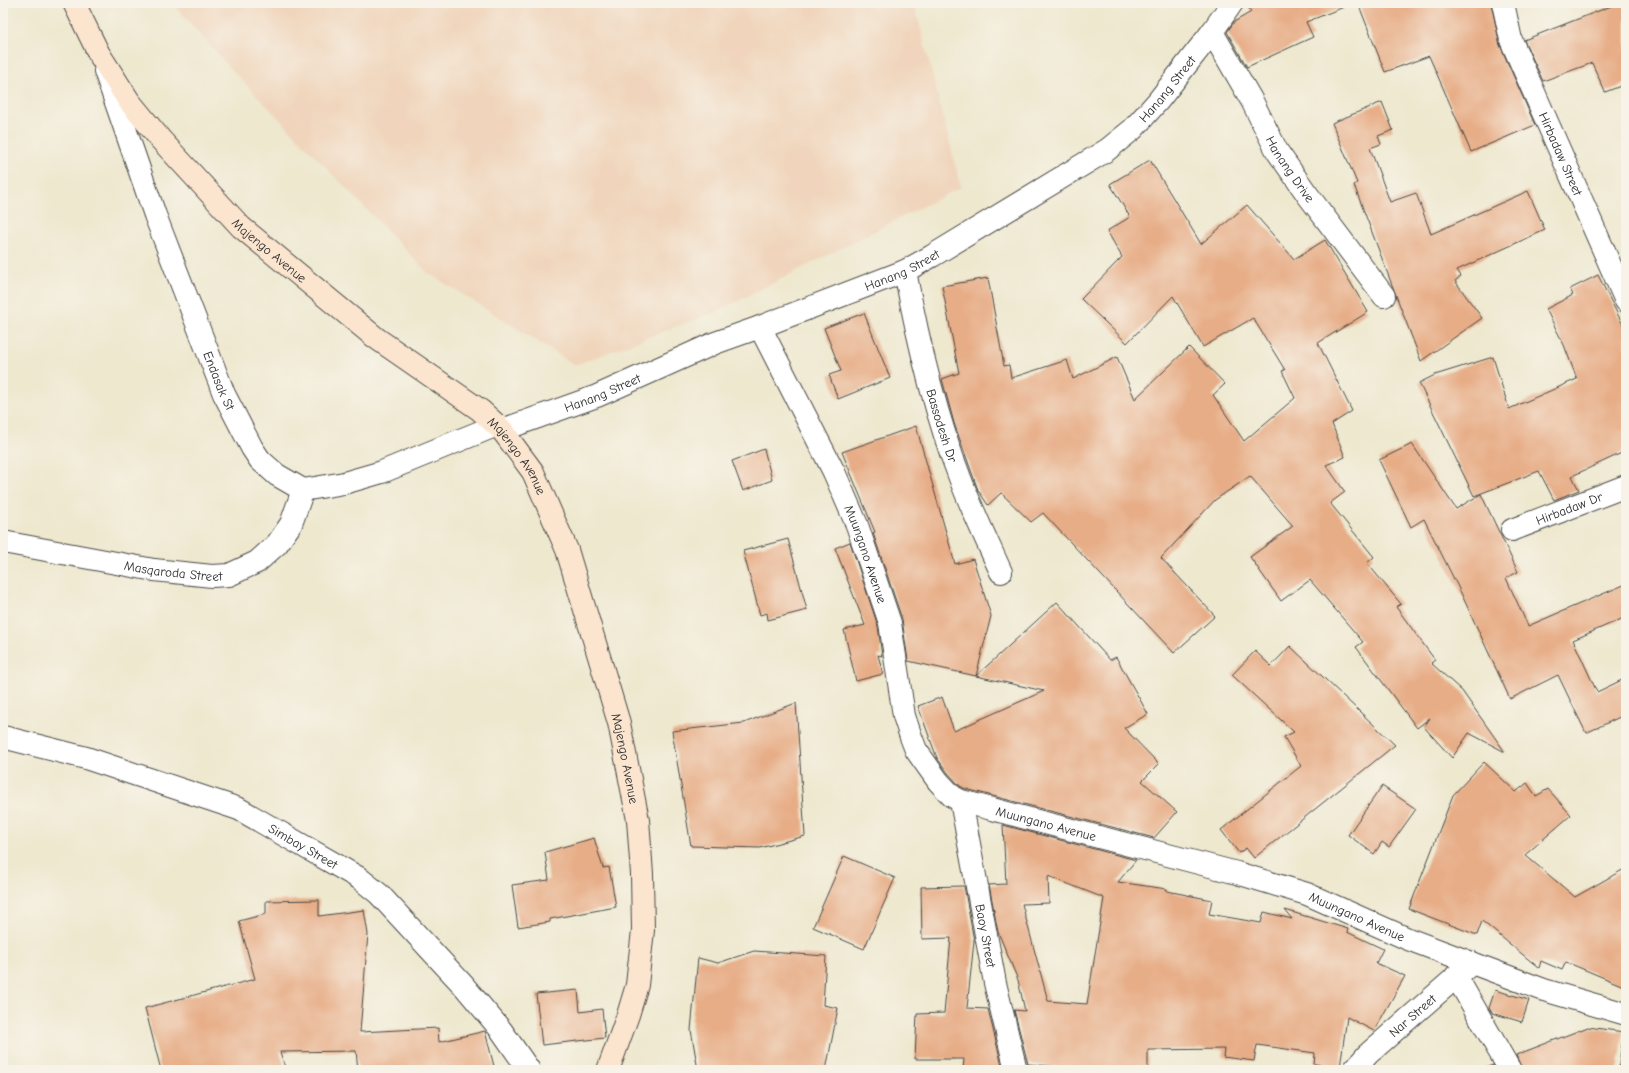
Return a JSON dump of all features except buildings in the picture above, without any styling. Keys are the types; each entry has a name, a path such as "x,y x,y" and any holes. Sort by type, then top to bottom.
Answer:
{"street":[{"name":"Majengo Avenue","path":"74,3 100,54 129,101 161,140 241,227 376,338 480,410 499,427 533,472 567,550 619,724 638,820 642,874 643,930 637,985 608,1070"},
{"name":"Hanang Street","path":"499,427 597,396 715,343 905,271 932,256 1107,150 1133,130 1212,32 1232,3"},
{"name":"Hirbadaw Street","path":"1503,3 1511,40 1626,301"},
{"name":"Hanang Drive","path":"1212,32 1252,101 1277,152 1384,296"},
{"name":"Endasak St","path":"100,54 155,215 224,394 252,448 260,460 277,475 303,490"},
{"name":"Bassodesh Dr","path":"905,271 919,347 950,450 960,479 1001,572"},
{"name":"Muungano Avenue","path":"760,327 834,472 857,525 890,623 904,716 916,750 938,781 952,796 960,801 1237,873 1307,894 1408,939 1464,969 1626,1014"},
{"path":"303,490 344,483 382,472 499,427"},
{"name":"Hirbadaw Dr","path":"1512,530 1626,486"},
{"name":"Masqaroda Street","path":"3,542 154,570 212,576 228,575 257,562 277,544 291,524 303,490"},
{"name":"Simbay Street","path":"3,737 86,758 239,809 359,878 379,894 464,986 501,1030 529,1070"},
{"name":"Baoy Street","path":"960,801 995,983 1016,1070"},
{"path":"1464,969 1510,1070"},
{"name":"Nar Street","path":"1354,1070 1368,1054 1464,969"}],"shaded area":[{"path":"172,3 914,3 961,187 720,310 575,365 427,272 235,73"}]}
